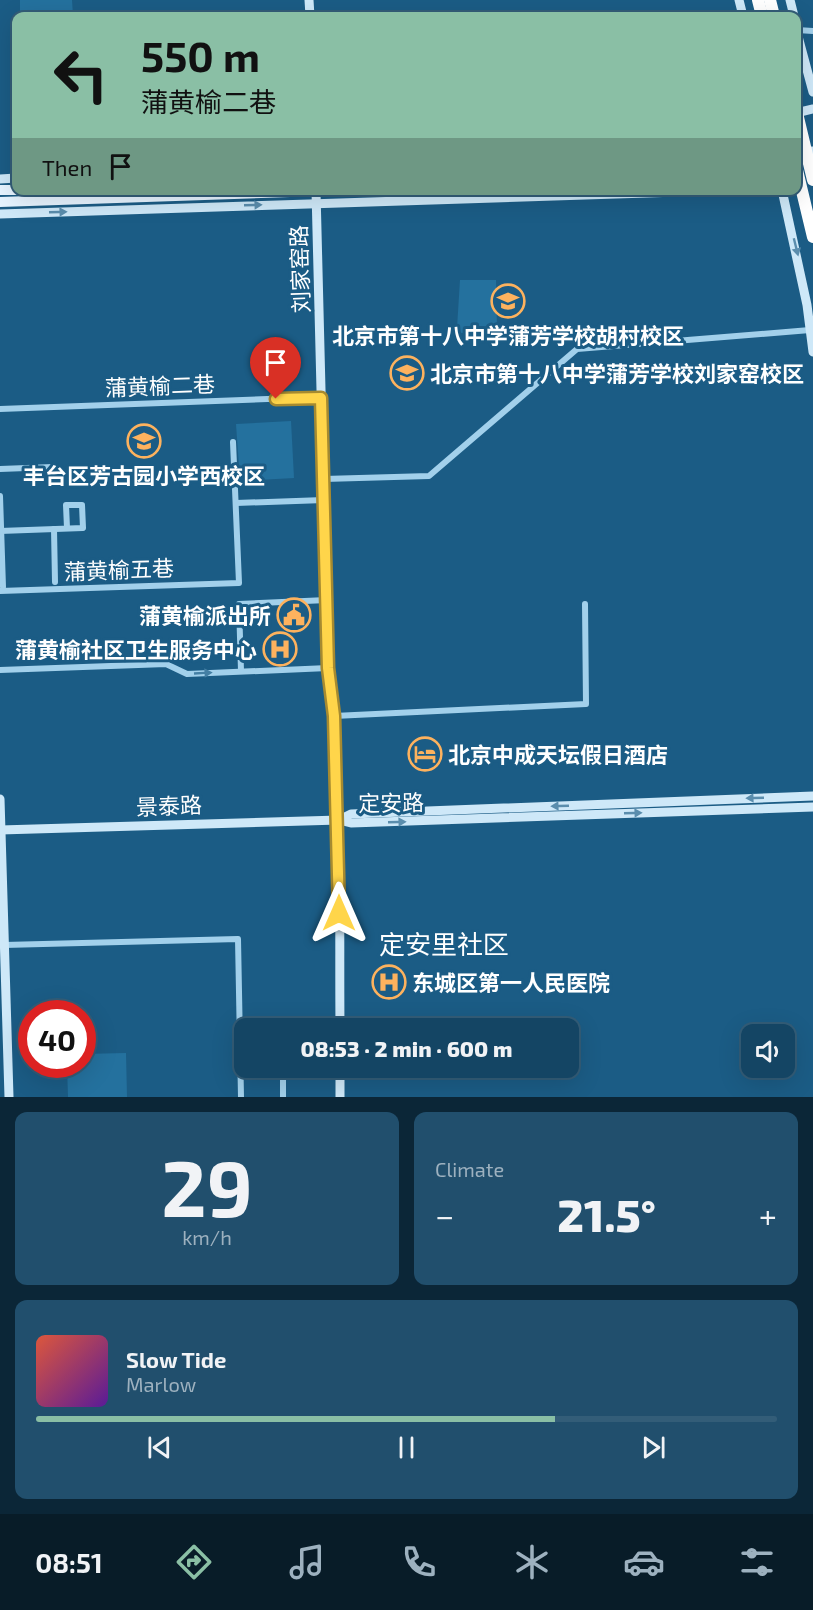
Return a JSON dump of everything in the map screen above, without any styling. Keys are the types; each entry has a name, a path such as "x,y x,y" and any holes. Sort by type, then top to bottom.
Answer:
{"highway":[{"path":"801,130 813,180"},
{"path":"801,185 813,237"}],"main road":[{"path":"0,202 201,195"}],"street":[{"path":"801,46 813,92"},
{"name":"刘家窑路","path":"316,195 328,668 334,716 339,820 340,1018"},
{"path":"0,214 513,195"},
{"path":"783,195 807,305 813,352"},
{"path":"791,228 813,223"},
{"path":"324,479 429,476 577,349 810,330"},
{"name":"蒲黄榆二巷","path":"0,409 321,398"},
{"path":"233,442 236,503 324,500"},
{"path":"0,469 53,467"},
{"path":"0,496 2,589"},
{"name":"蒲黄榆五巷","path":"2,589 239,583 236,503"},
{"path":"0,531 83,528 82,505 66,505 67,528"},
{"path":"54,529 55,582"},
{"path":"241,671 239,604 327,600"},
{"path":"334,716 586,704 585,604"},
{"path":"0,670 166,664 187,674 328,668"},
{"name":"定安路","path":"339,820 351,814 813,796"},
{"path":"0,799 9,1097"},
{"name":"定安路","path":"339,820 363,823 813,807"},
{"name":"景泰路","path":"1,830 339,820"},
{"path":"4,945 238,939 241,1018"},
{"path":"241,1078 241,1097"},
{"path":"283,1078 283,1097"},
{"path":"340,1078 340,1097"}],"shaded area":[{"path":"20,0 72,0 73,12 20,12"},
{"path":"460,280 496,280 497,332 460,333 457,328"},
{"path":"291,421 294,478 240,481 236,424"},
{"path":"126,1053 127,1097 68,1097 67,1078 96,1078 96,1054"}],"place":[{"name":"北京市第十八中学蒲芳学校胡村校区","path":"508,301"},
{"name":"北京市第十八中学蒲芳学校刘家窑校区","path":"407,373"},
{"name":"丰台区芳古园小学西校区","path":"144,441"},
{"name":"蒲黄榆派出所","path":"294,615"},
{"name":"蒲黄榆社区卫生服务中心","path":"280,649"},
{"name":"北京中成天坛假日酒店","path":"425,754"},
{"name":"东城区第一人民医院","path":"389,982"}],"district":[{"name":"定安里社区","path":"444,943"}],"route":[{"path":"276,399 321,398 328,668 334,716 339,820 339,913"}]}
